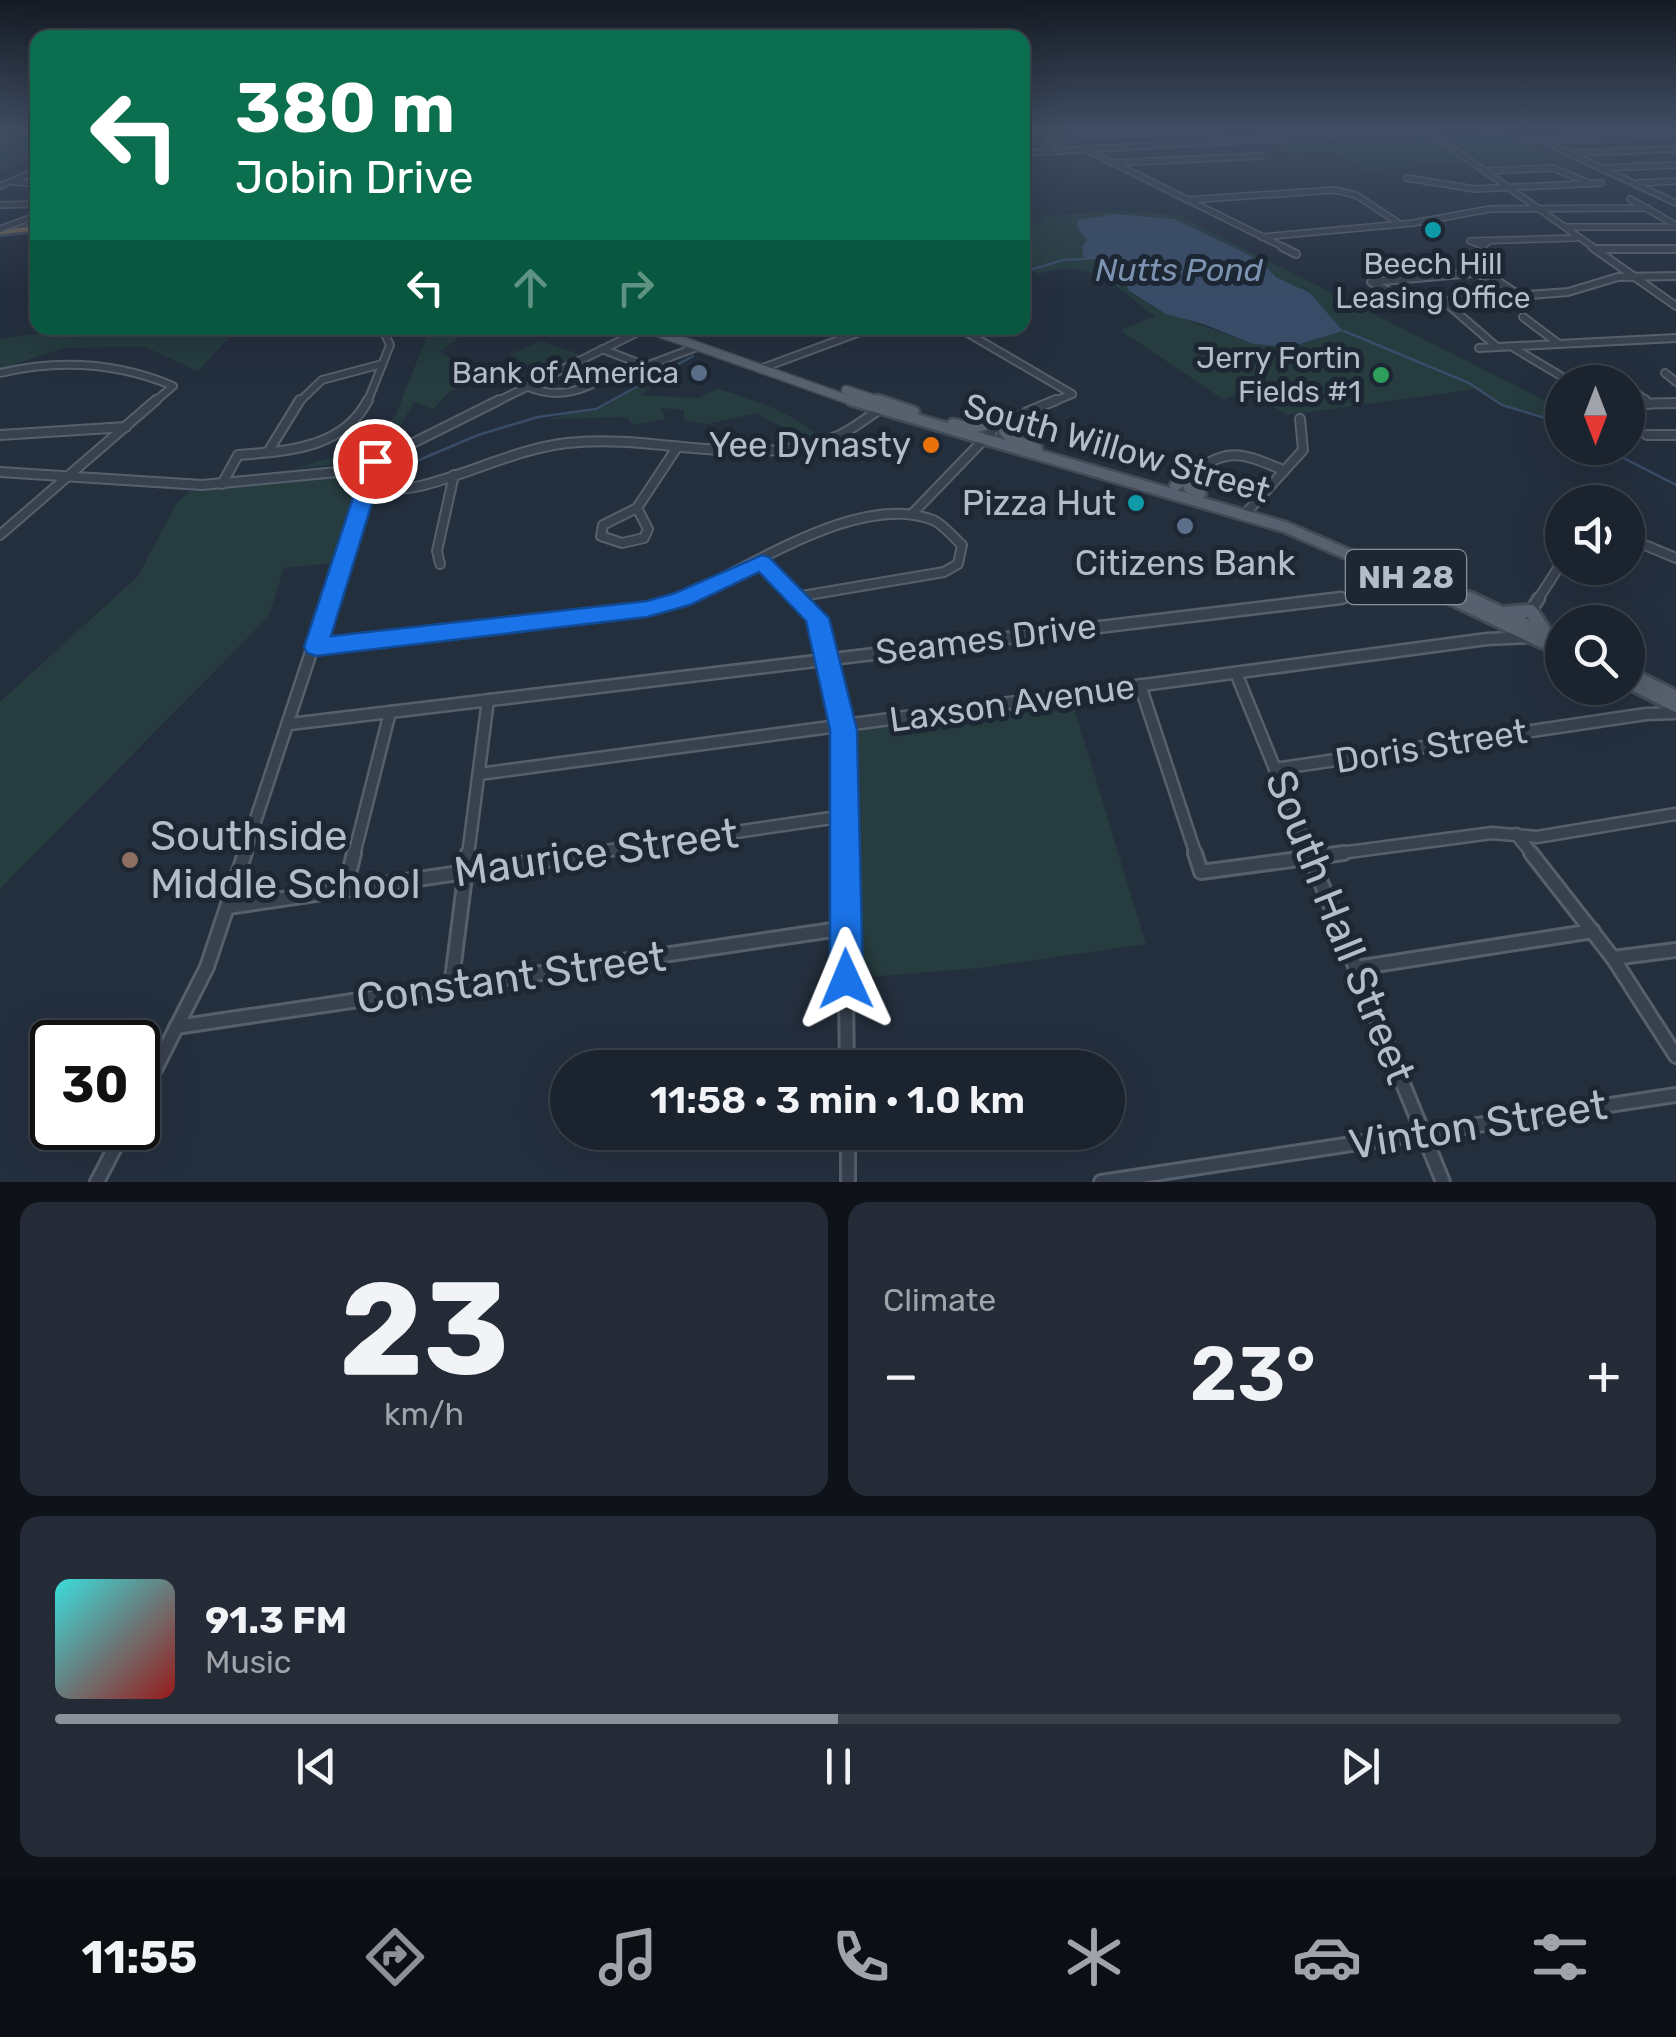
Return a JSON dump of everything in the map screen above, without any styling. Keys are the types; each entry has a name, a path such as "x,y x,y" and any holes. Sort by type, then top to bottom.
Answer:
{"highway":[{"path":"0,229 30,219"},
{"path":"0,229 30,228"}],"main road":[{"name":"South Willow Street","path":"665,335 883,407 1247,511 1545,635"},
{"name":"South Willow Street","path":"680,335 763,367"},
{"name":"South Willow Street","path":"883,407 1201,494 1445,586 1502,613 1545,643"},
{"path":"953,424 972,428 996,422"},
{"path":"1010,422 1004,430 1007,436 1041,450"},
{"path":"1175,486 1186,478 1189,488 1201,494"},
{"path":"1502,613 1532,610 1535,621 1545,630"},
{"path":"1645,682 1676,697"},
{"path":"1645,691 1676,709"}],"street":[{"path":"1152,184 1296,254"},
{"path":"1436,184 1509,188 1586,184"},
{"path":"1504,184 1676,306"},
{"path":"1637,184 1673,200"},
{"path":"1186,200 1335,190 1356,196 1399,224"},
{"path":"1630,198 1676,226"},
{"path":"0,205 30,204"},
{"path":"1262,237 1399,224 1483,210 1648,208"},
{"path":"1564,227 1676,226"},
{"path":"1488,242 1578,238"},
{"path":"1595,250 1676,249"},
{"path":"1519,295 1491,278 1473,273 1372,281 1406,300 1445,302 1577,290 1601,280 1634,276 1676,276"},
{"path":"1445,302 1498,347"},
{"path":"1523,317 1559,344"},
{"path":"224,456 307,446 348,426 362,411 382,364 390,340 387,335"},
{"path":"0,472 183,485 337,472 375,461 631,335"},
{"path":"763,367 852,335"},
{"path":"971,335 1072,394 984,436"},
{"path":"1478,348 1676,338"},
{"path":"602,349 646,366 697,347"},
{"path":"1512,347 1545,367"},
{"path":"0,373 44,364 96,363 173,386 0,535"},
{"path":"268,452 310,386 348,368 382,364"},
{"path":"526,386 543,394 559,395 611,374"},
{"path":"1666,374 1676,382"},
{"path":"1645,400 1650,404"},
{"path":"1645,404 1676,404"},
{"path":"368,492 420,486 571,443 624,442 746,454 808,446 847,432 883,407"},
{"path":"913,514 996,422 1031,412"},
{"path":"1247,511 1304,447 1300,419"},
{"path":"0,434 126,428"},
{"path":"1647,436 1676,435"},
{"path":"637,508 648,529 644,538 622,543 601,536 603,525 637,508 676,448"},
{"path":"1186,478 1227,451 1283,470"},
{"path":"222,484 238,455"},
{"path":"160,1059 207,968 368,492 375,461"},
{"path":"440,564 437,550 454,475"},
{"path":"316,647 647,609 682,599 857,518 913,514 942,526 960,540 963,555 953,568 930,576 796,596"},
{"path":"1645,545 1676,558"},
{"path":"762,562 820,620 842,726 847,1050"},
{"path":"1532,610 1548,585"},
{"name":"Seames Drive","path":"290,724 1445,586"},
{"name":"Laxson Avenue","path":"1486,639 1520,626"},
{"name":"Laxson Avenue","path":"479,774 1486,639 1536,639"},
{"name":"South Hall Street","path":"1236,672 1443,1182"},
{"path":"1140,686 1201,872 1492,834 1538,837 1676,814"},
{"path":"1645,691 1655,705 1646,714"},
{"path":"451,986 488,700"},
{"name":"Doris Street","path":"1276,770 1676,709"},
{"path":"345,890 390,712"},
{"name":"Maurice Street","path":"228,907 844,816"},
{"path":"1516,834 1613,958 1676,1056"},
{"name":"Constant Street","path":"176,1027 846,928"},
{"path":"1356,968 1593,931"},
{"path":"1613,958 1676,950"},
{"name":"Vinton Street","path":"1101,1182 1676,1095"},
{"path":"97,1182 114,1150"},
{"path":"848,1150 848,1182"}],"green space":[{"path":"1120,211 1177,215 1545,400 1545,416 1502,405 1478,389 1287,415 1269,404 1236,394 1224,400 1120,330 1155,316 1114,285 1102,277 1073,269 1039,274 1030,270 1030,223 1044,223 1040,216","holes":["1116,214 1174,219 1260,261 1276,277 1310,293 1342,331 1290,347 1253,344 1157,309 1129,291 1121,273 1100,258 1079,220"]},
{"path":"30,335 231,335 198,371 145,347 63,348 0,369 0,339"},
{"path":"427,335 467,335 440,352 479,377 449,392 433,409 414,402 387,449 342,464 292,469 355,451 395,417"},
{"path":"542,341 583,356 547,374 509,355"},
{"path":"695,355 640,395 698,398 718,389 784,414 819,437 807,440 756,413 708,424 684,420 684,410 661,408 665,419 633,425 627,417 548,419 607,405 639,383 636,378"},
{"path":"361,474 362,481 333,563 284,568 269,616 0,889 0,702 138,576 176,504 189,491"},
{"path":"1070,695 1146,944 979,968 846,979 843,725"}],"water":[{"name":"Nutts Pond","path":"1116,214 1174,219 1235,248 1260,261 1276,277 1310,293 1343,331 1290,347 1253,344 1166,314 1129,291 1121,273 1100,259 1084,260 1082,247 1087,241 1077,227 1078,220"}],"waterway":[{"path":"1033,269 1063,260 1085,259"},
{"path":"1344,331 1469,383 1502,405 1545,418"},
{"path":"386,474 478,435 538,417 596,409 693,356"},
{"path":"1637,465 1676,485"}],"place":[{"name":"Beech Hill Leasing Office","path":"1433,230"},
{"name":"Bank of America","path":"699,373"},
{"name":"Jerry Fortin Fields #1","path":"1381,375"},
{"name":"Yee Dynasty","path":"931,445"},
{"name":"Pizza Hut","path":"1136,503"},
{"name":"Citizens Bank","path":"1185,526"},
{"name":"Southside Middle School","path":"130,860"}],"route":[{"path":"375,461 316,647 658,607 762,562 817,618 844,730 846,979"}]}
